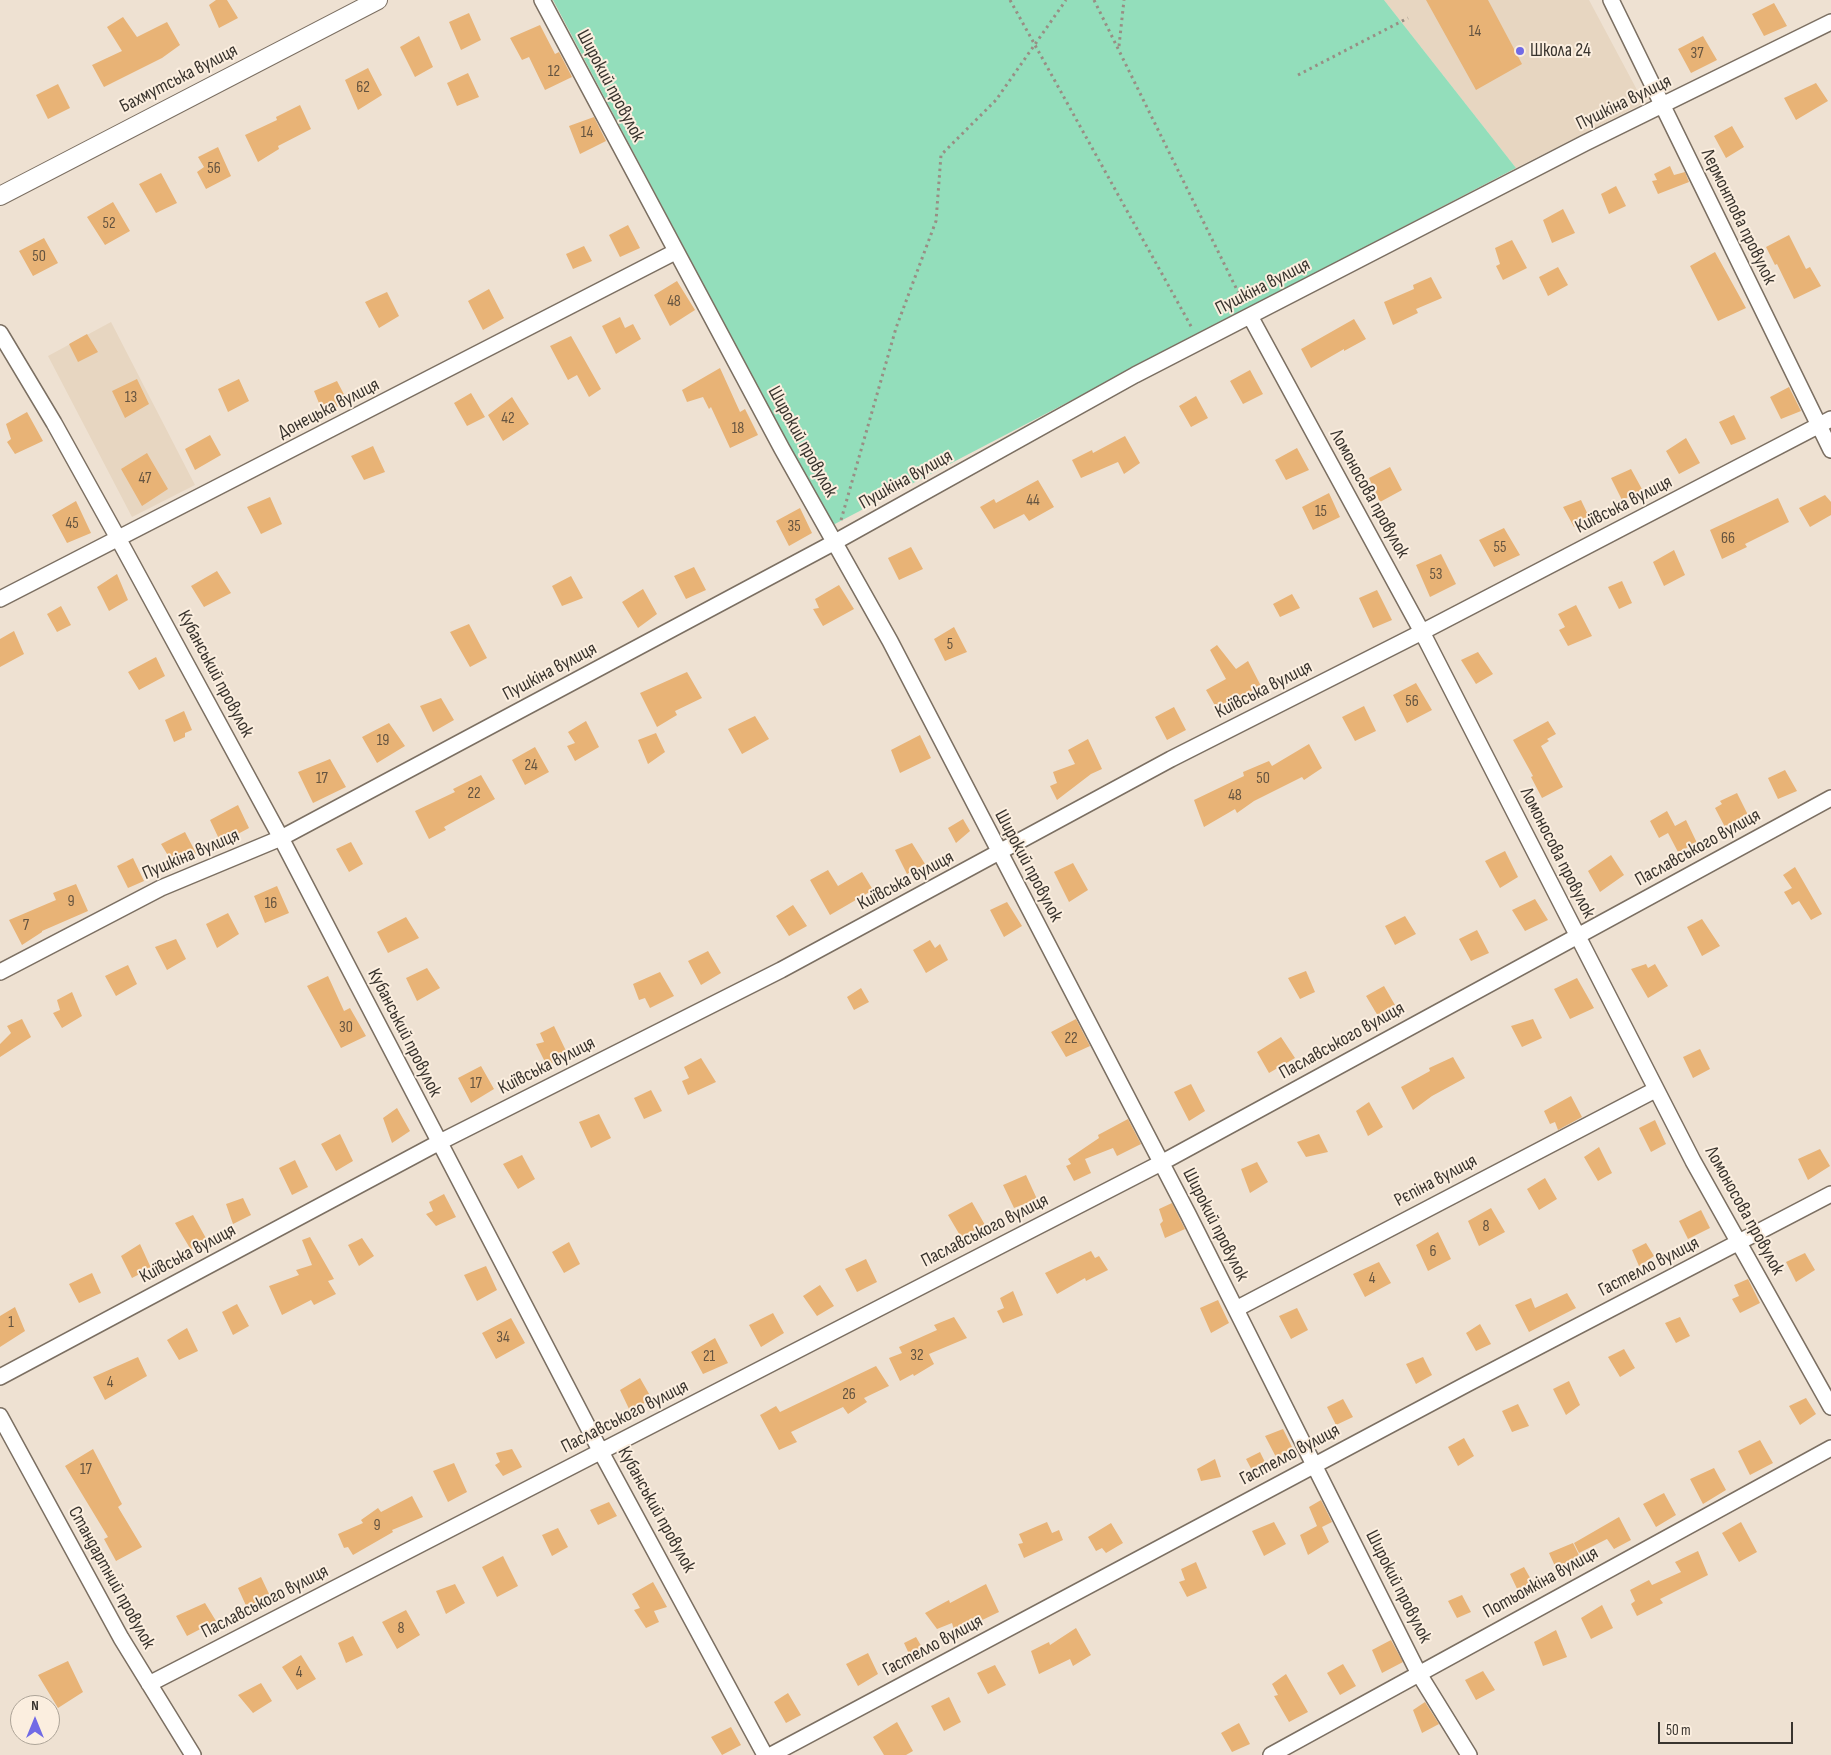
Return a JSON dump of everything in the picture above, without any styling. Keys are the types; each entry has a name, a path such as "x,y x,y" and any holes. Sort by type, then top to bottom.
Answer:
{"street":[{"name":"Бахмутська вулиця","path":"0,196 378,0"},
{"name":"Широкий провулок","path":"542,0 675,252 890,641 998,854 1236,1309 1419,1674 1469,1755"},
{"name":"Лермонтова провулок","path":"1611,0 1662,106 1825,423 1831,450"},
{"name":"Пушкіна вулиця","path":"0,972 161,888 281,838 835,542 1135,375 1585,143 1831,22"},
{"name":"Донецька вулиця","path":"0,599 119,540 675,252"},
{"name":"Ломоносова провулок","path":"1250,316 1422,632 1655,1090 1831,1407"},
{"name":"Кубанський провулок","path":"0,333 54,423 281,838 438,1143 601,1452 766,1755"},
{"name":"Київська вулиця","path":"0,1377 438,1143 781,970 1171,759 1422,632 1825,423"},
{"name":"Паславського вулиця","path":"150,1684 1161,1163 1831,798"},
{"name":"Рєпіна вулиця","path":"1236,1309 1655,1090"},
{"name":"Гастелло вулиця","path":"771,1755 1314,1465 1831,1194"},
{"name":"Стандартний провулок","path":"0,1416 116,1630 193,1755"},
{"name":"Потьомкіна вулиця","path":"1271,1755 1831,1448"}],"path":[{"path":"1010,0 1200,342"},
{"path":"835,542 896,328 936,221 942,155 996,100 1066,0"},
{"path":"1094,0 1119,47 1250,316"},
{"path":"1119,47 1124,0"},
{"path":"1298,75 1408,18"}],"shaded area":[{"name":"Школа 24","path":"1384,0 1589,0 1644,103 1516,168"},
{"path":"111,322 195,485 132,517 48,356"}],"green space":[{"path":"553,0 1384,0 1516,168 831,526"}],"building":[{"path":"216,0 227,0 238,18 219,28 209,5"},
{"path":"1426,0 1488,0 1522,64 1476,90"},
{"path":"1774,3 1787,26 1764,36 1752,14"},
{"path":"469,13 481,40 461,50 449,22"},
{"path":"123,17 137,37 167,22 180,45 162,58 104,87 92,65 122,51 107,27"},
{"path":"540,25 555,54 559,52 572,77 545,90 529,57 522,60 510,38"},
{"path":"419,36 433,67 415,77 400,47"},
{"path":"1703,36 1717,60 1691,73 1678,49"},
{"path":"368,68 382,95 358,110 345,80"},
{"path":"468,73 479,97 457,106 447,83"},
{"path":"1816,83 1828,101 1796,120 1784,98"},
{"path":"58,84 70,108 48,119 36,95"},
{"path":"300,105 311,129 278,146 279,149 258,162 245,135 277,120 276,117"},
{"path":"594,117 606,141 580,154 569,126"},
{"path":"1732,126 1744,147 1726,158 1714,136"},
{"path":"218,147 231,176 206,189 197,172 204,167 198,157"},
{"path":"1670,166 1674,175 1685,172 1689,182 1658,194 1652,181 1657,180 1654,174"},
{"path":"161,173 177,203 156,213 139,184"},
{"path":"1616,186 1626,206 1609,214 1601,194"},
{"path":"113,202 130,231 105,245 87,217"},
{"path":"1563,209 1575,233 1552,243 1543,220"},
{"path":"628,225 640,248 620,257 609,235"},
{"path":"1789,235 1806,269 1810,267 1821,286 1794,299 1777,264 1775,265 1766,247"},
{"path":"44,238 58,263 33,276 19,251"},
{"path":"1512,240 1527,268 1503,280 1496,266 1500,264 1495,248"},
{"path":"584,246 592,261 573,269 566,254"},
{"path":"1715,252 1746,308 1718,321 1690,266"},
{"path":"1558,267 1568,285 1548,296 1539,277"},
{"path":"1431,277 1442,298 1416,309 1418,313 1393,325 1384,302 1414,289 1413,285"},
{"path":"677,281 695,310 670,326 654,295"},
{"path":"489,289 504,318 483,330 468,301"},
{"path":"387,292 399,316 379,328 365,302"},
{"path":"620,317 625,328 633,324 641,339 616,354 602,326"},
{"path":"1354,319 1366,339 1311,368 1301,349"},
{"path":"87,334 98,352 78,362 69,344"},
{"path":"571,336 601,389 589,397 577,375 568,380 550,346"},
{"path":"720,368 740,412 745,409 758,435 730,448 711,407 709,409 703,397 687,402 682,390"},
{"path":"1250,370 1263,394 1243,404 1230,381"},
{"path":"137,379 149,404 125,418 112,391"},
{"path":"239,379 249,401 228,412 218,389"},
{"path":"337,381 348,402 323,413 314,391"},
{"path":"1789,387 1801,411 1781,419 1770,397"},
{"path":"471,393 485,417 467,426 454,403"},
{"path":"1196,396 1208,418 1191,427 1179,406"},
{"path":"512,397 529,424 503,441 488,415"},
{"path":"27,412 43,441 15,454 7,442 11,439 6,424"},
{"path":"1734,415 1746,439 1731,445 1719,422"},
{"path":"210,435 221,455 195,470 185,449"},
{"path":"1125,436 1140,463 1124,474 1118,462 1081,478 1072,460 1092,450 1093,453"},
{"path":"1686,438 1700,463 1679,474 1666,451"},
{"path":"373,446 385,472 364,480 351,456"},
{"path":"1297,448 1309,470 1286,480 1275,460"},
{"path":"147,453 168,489 142,506 121,469"},
{"path":"1390,467 1402,490 1380,502 1369,478"},
{"path":"1631,469 1643,491 1622,500 1611,478"},
{"path":"1038,480 1054,507 1029,521 1024,514 994,529 980,507 994,499 996,503"},
{"path":"1329,493 1340,517 1313,530 1302,507"},
{"path":"1825,495 1831,502 1831,515 1810,527 1799,508"},
{"path":"270,497 282,524 261,534 247,507"},
{"path":"1778,498 1789,522 1745,544 1747,547 1722,559 1710,530"},
{"path":"1581,500 1590,519 1574,527 1563,507"},
{"path":"76,501 91,533 67,543 52,515"},
{"path":"800,508 812,533 789,546 776,521"},
{"path":"1504,528 1520,555 1494,567 1479,540"},
{"path":"911,547 923,569 899,580 888,558"},
{"path":"1674,550 1685,575 1664,586 1653,562"},
{"path":"1441,554 1456,584 1430,597 1416,565"},
{"path":"694,567 706,590 686,599 674,576"},
{"path":"217,571 231,593 204,607 191,586"},
{"path":"117,574 128,600 109,611 97,587"},
{"path":"571,576 583,598 562,606 552,586"},
{"path":"1622,581 1632,603 1619,609 1608,587"},
{"path":"839,585 854,609 823,626 813,609 819,608 815,599"},
{"path":"643,589 657,614 638,628 622,602"},
{"path":"1377,590 1392,620 1373,628 1359,598"},
{"path":"1292,594 1300,608 1280,617 1273,604"},
{"path":"1576,605 1592,636 1568,646 1559,630 1565,627 1558,614"},
{"path":"61,606 71,625 57,632 47,614"},
{"path":"469,624 487,658 470,667 450,632"},
{"path":"954,627 967,652 945,661 934,639"},
{"path":"14,631 24,654 0,667 0,639"},
{"path":"1217,645 1236,669 1248,661 1261,686 1217,709 1206,690 1226,679 1210,650"},
{"path":"1478,652 1493,674 1476,684 1461,660"},
{"path":"156,657 165,676 139,690 128,672"},
{"path":"687,672 702,698 675,711 677,715 657,727 640,693"},
{"path":"1416,683 1432,710 1407,723 1393,695"},
{"path":"441,698 454,720 433,732 420,706"},
{"path":"1364,706 1376,731 1355,741 1342,717"},
{"path":"1174,707 1186,730 1167,740 1155,717"},
{"path":"184,711 192,730 185,733 185,737 174,742 165,720"},
{"path":"755,716 769,739 742,754 728,729"},
{"path":"586,721 599,747 575,761 567,746 575,743 568,732"},
{"path":"1548,721 1556,734 1547,739 1549,741 1541,746 1563,787 1542,798 1531,777 1533,776 1513,740"},
{"path":"389,723 405,746 377,763 362,737"},
{"path":"656,733 665,752 648,764 638,740"},
{"path":"920,735 931,758 900,773 891,750"},
{"path":"1088,739 1102,769 1091,774 1057,800 1050,786 1057,783 1053,772 1075,764 1068,750"},
{"path":"1309,744 1322,768 1304,780 1302,777 1254,801 1237,813 1235,809 1204,827 1194,800 1244,776 1243,772 1269,761 1272,766"},
{"path":"535,747 549,772 525,785 512,760"},
{"path":"330,759 346,787 313,803 298,772"},
{"path":"1785,770 1797,791 1778,799 1768,778"},
{"path":"481,775 495,799 444,827 446,830 429,839 415,811 455,792 453,789"},
{"path":"1737,793 1748,815 1725,827 1715,808 1722,804 1720,801"},
{"path":"238,805 249,828 221,843 210,820"},
{"path":"1667,811 1675,826 1686,820 1697,843 1678,852 1668,833 1659,838 1650,821"},
{"path":"963,819 970,831 956,843 948,828"},
{"path":"185,832 196,853 175,867 161,844"},
{"path":"351,842 363,864 349,872 336,849"},
{"path":"912,843 925,864 907,874 895,850"},
{"path":"1505,851 1518,877 1500,888 1485,861"},
{"path":"1611,855 1624,875 1600,892 1588,871"},
{"path":"133,858 144,881 128,888 117,866"},
{"path":"1073,863 1088,890 1069,902 1054,872"},
{"path":"1795,867 1822,914 1811,920 1799,901 1792,905 1784,892 1792,888 1783,875"},
{"path":"828,870 838,886 862,872 873,890 830,915 810,880"},
{"path":"76,884 88,911 42,931 22,945 9,920 56,900 53,893"},
{"path":"277,886 289,913 265,923 254,896"},
{"path":"1535,899 1548,920 1525,931 1512,910"},
{"path":"1007,902 1022,926 1004,937 990,910"},
{"path":"793,905 807,926 789,936 776,916"},
{"path":"228,913 239,934 217,948 206,924"},
{"path":"1405,916 1416,934 1395,945 1385,926"},
{"path":"406,917 419,938 388,953 377,932"},
{"path":"1702,919 1720,946 1702,956 1687,927"},
{"path":"1477,930 1489,953 1471,961 1459,939"},
{"path":"176,939 186,959 167,970 155,947"},
{"path":"930,940 935,948 940,944 948,960 926,973 913,950"},
{"path":"708,951 721,973 701,985 688,961"},
{"path":"1646,964 1648,968 1655,964 1668,986 1648,998 1631,969"},
{"path":"128,965 137,984 116,996 105,976"},
{"path":"427,968 440,988 417,1001 406,978"},
{"path":"1306,971 1315,992 1300,999 1288,978"},
{"path":"660,972 674,996 650,1008 645,998 639,1000 633,984"},
{"path":"328,976 344,1011 350,1008 366,1036 341,1048 307,986"},
{"path":"1577,978 1594,1008 1570,1019 1554,989"},
{"path":"1384,986 1395,1005 1378,1016 1366,996"},
{"path":"861,988 869,1002 854,1010 847,997"},
{"path":"72,992 82,1016 62,1028 53,1013 60,1010 57,1000"},
{"path":"22,1019 31,1037 0,1057 0,1044 11,1033 7,1026"},
{"path":"1076,1019 1090,1046 1066,1057 1051,1032"},
{"path":"1533,1019 1542,1038 1522,1047 1511,1026"},
{"path":"554,1026 568,1055 547,1066 536,1044 544,1042 540,1033"},
{"path":"1281,1037 1295,1058 1269,1073 1257,1052"},
{"path":"1700,1049 1710,1069 1693,1078 1683,1057"},
{"path":"1453,1057 1465,1078 1432,1096 1413,1110 1401,1087 1430,1071 1429,1068"},
{"path":"701,1058 716,1082 688,1095 682,1081 689,1078 684,1067"},
{"path":"481,1066 494,1089 471,1103 458,1078"},
{"path":"1191,1084 1205,1111 1189,1121 1174,1092"},
{"path":"651,1090 662,1111 644,1119 634,1098"},
{"path":"1571,1096 1582,1117 1558,1130 1555,1122 1550,1124 1544,1111"},
{"path":"1369,1102 1383,1127 1368,1136 1356,1111"},
{"path":"397,1108 410,1131 392,1143 383,1118"},
{"path":"599,1114 611,1138 591,1148 579,1122"},
{"path":"1128,1119 1141,1144 1117,1156 1113,1148 1085,1159 1091,1173 1074,1181 1066,1166 1071,1164 1068,1159 1099,1138 1098,1135"},
{"path":"1655,1120 1666,1144 1651,1152 1639,1128"},
{"path":"340,1134 353,1161 336,1171 321,1144"},
{"path":"1319,1134 1328,1152 1306,1157 1297,1142"},
{"path":"1599,1147 1612,1173 1598,1181 1584,1157"},
{"path":"1820,1149 1830,1166 1808,1180 1798,1159"},
{"path":"522,1155 535,1179 518,1189 503,1164"},
{"path":"295,1160 308,1187 292,1195 279,1168"},
{"path":"1257,1162 1268,1182 1250,1193 1241,1169"},
{"path":"1026,1175 1037,1199 1014,1208 1003,1185"},
{"path":"1545,1178 1557,1199 1539,1210 1527,1189"},
{"path":"444,1194 456,1217 436,1226 426,1214 433,1211 429,1202"},
{"path":"243,1198 251,1215 233,1224 226,1204"},
{"path":"972,1202 985,1225 961,1237 948,1215"},
{"path":"1172,1203 1185,1229 1165,1238 1160,1224 1163,1221 1159,1209"},
{"path":"1491,1208 1505,1232 1479,1246 1468,1221"},
{"path":"1701,1210 1710,1228 1688,1239 1679,1221"},
{"path":"193,1215 207,1240 191,1250 175,1223"},
{"path":"1438,1232 1451,1259 1428,1271 1416,1245"},
{"path":"310,1237 334,1279 328,1281 336,1294 314,1305 311,1300 282,1315 269,1286 299,1275 296,1270 312,1265 302,1240"},
{"path":"362,1238 374,1256 359,1266 348,1245"},
{"path":"569,1242 580,1264 564,1273 552,1252"},
{"path":"1646,1243 1654,1256 1639,1266 1632,1250"},
{"path":"140,1244 151,1268 132,1278 121,1256"},
{"path":"1091,1251 1095,1258 1099,1256 1108,1270 1086,1281 1085,1278 1057,1294 1045,1273"},
{"path":"1805,1253 1815,1270 1796,1282 1786,1262"},
{"path":"866,1259 877,1282 857,1292 845,1269"},
{"path":"1379,1262 1391,1283 1365,1297 1353,1274"},
{"path":"486,1266 497,1290 477,1301 464,1275"},
{"path":"92,1273 101,1293 79,1303 69,1284"},
{"path":"1748,1279 1760,1303 1740,1313 1732,1299 1739,1296 1734,1285"},
{"path":"820,1285 834,1306 817,1316 803,1296"},
{"path":"1013,1291 1023,1315 1003,1323 997,1311 1004,1308 1000,1298"},
{"path":"1567,1293 1576,1308 1529,1332 1515,1305 1531,1298 1535,1308"},
{"path":"1218,1300 1229,1323 1211,1333 1200,1308"},
{"path":"237,1304 249,1326 233,1335 222,1312"},
{"path":"15,1307 25,1331 0,1347 0,1316"},
{"path":"1297,1308 1308,1330 1291,1339 1279,1316"},
{"path":"773,1313 784,1333 761,1347 749,1325"},
{"path":"954,1317 967,1338 929,1354 934,1364 914,1376 913,1374 900,1381 889,1358 902,1353 899,1347 937,1330 934,1325"},
{"path":"1680,1317 1690,1336 1676,1343 1665,1323"},
{"path":"511,1318 525,1343 496,1359 482,1333"},
{"path":"1480,1324 1491,1344 1476,1351 1466,1333"},
{"path":"187,1328 198,1351 179,1360 167,1340"},
{"path":"715,1338 728,1363 703,1374 691,1352"},
{"path":"1624,1349 1635,1368 1620,1377 1608,1357"},
{"path":"138,1357 147,1376 105,1400 93,1377"},
{"path":"1423,1357 1432,1375 1416,1384 1406,1364"},
{"path":"876,1366 889,1386 864,1398 867,1402 848,1414 843,1407 791,1432 797,1442 779,1450 760,1415 776,1406 780,1412"},
{"path":"640,1378 652,1399 630,1411 620,1390"},
{"path":"1569,1381 1580,1405 1566,1415 1553,1389"},
{"path":"1806,1398 1816,1414 1800,1425 1789,1406"},
{"path":"1343,1399 1353,1417 1336,1425 1327,1407"},
{"path":"1518,1404 1529,1426 1512,1432 1502,1411"},
{"path":"1283,1429 1293,1449 1276,1457 1265,1436"},
{"path":"1464,1438 1474,1456 1458,1466 1448,1447"},
{"path":"1760,1440 1773,1463 1750,1475 1738,1451"},
{"path":"93,1449 122,1504 118,1507 142,1547 116,1561 104,1539 108,1537 65,1466"},
{"path":"512,1449 522,1467 503,1476 495,1465 500,1462 496,1453"},
{"path":"1260,1452 1267,1466 1254,1474 1246,1459"},
{"path":"1215,1459 1221,1477 1201,1481 1197,1469"},
{"path":"454,1463 467,1492 448,1502 433,1471"},
{"path":"1714,1468 1726,1490 1703,1504 1690,1479"},
{"path":"1664,1493 1676,1515 1656,1527 1643,1504"},
{"path":"412,1496 423,1517 392,1530 393,1532 353,1555 348,1547 344,1548 338,1534 363,1523 361,1520 378,1508 381,1512"},
{"path":"1321,1500 1332,1522 1322,1527 1329,1542 1308,1555 1300,1535 1317,1526 1309,1507"},
{"path":"609,1502 617,1516 598,1525 590,1510"},
{"path":"1619,1517 1631,1540 1614,1549 1607,1539 1579,1553 1574,1543"},
{"path":"1047,1522 1052,1533 1059,1530 1063,1540 1024,1558 1018,1544 1023,1543 1019,1534"},
{"path":"1274,1522 1286,1544 1264,1556 1252,1531"},
{"path":"1741,1522 1757,1552 1739,1562 1722,1533"},
{"path":"1111,1523 1123,1543 1106,1553 1102,1548 1096,1551 1088,1537"},
{"path":"558,1528 568,1547 552,1556 542,1535"},
{"path":"1573,1543 1584,1565 1559,1575 1549,1553"},
{"path":"1698,1551 1708,1575 1660,1599 1663,1603 1637,1616 1631,1604 1635,1601 1630,1590 1649,1580 1652,1585 1681,1572 1675,1562"},
{"path":"503,1556 518,1586 497,1597 482,1567"},
{"path":"1196,1562 1207,1588 1187,1597 1179,1582 1185,1580 1181,1569"},
{"path":"1524,1567 1537,1590 1521,1597 1510,1574"},
{"path":"261,1577 271,1598 248,1610 238,1588"},
{"path":"653,1582 667,1607 654,1611 659,1622 646,1628 634,1610 640,1608 632,1594"},
{"path":"455,1584 465,1603 446,1614 436,1591"},
{"path":"986,1584 999,1612 955,1633 952,1623 937,1629 925,1613 949,1600 950,1603"},
{"path":"1462,1595 1471,1612 1457,1618 1448,1601"},
{"path":"205,1603 216,1621 187,1636 176,1616"},
{"path":"1602,1605 1613,1628 1591,1639 1581,1618"},
{"path":"406,1610 420,1635 397,1649 382,1622"},
{"path":"1076,1628 1091,1655 1073,1666 1070,1659 1039,1674 1031,1651 1049,1642 1050,1645"},
{"path":"1556,1630 1567,1657 1543,1666 1534,1642"},
{"path":"353,1636 363,1655 346,1663 338,1643"},
{"path":"916,1637 923,1649 910,1656 904,1643"},
{"path":"1391,1640 1403,1662 1382,1673 1372,1650"},
{"path":"868,1653 878,1674 858,1686 846,1664"},
{"path":"301,1655 316,1679 297,1690 282,1667"},
{"path":"68,1661 83,1692 60,1707 60,1695 50,1695 38,1675"},
{"path":"1343,1664 1356,1686 1340,1695 1327,1673"},
{"path":"995,1665 1006,1685 988,1694 977,1673"},
{"path":"1483,1671 1495,1690 1476,1700 1465,1680"},
{"path":"1286,1674 1308,1712 1289,1722 1274,1696 1278,1695 1272,1684"},
{"path":"261,1683 272,1701 253,1713 238,1695"},
{"path":"788,1693 801,1715 786,1723 774,1702"},
{"path":"949,1697 961,1722 944,1731 931,1706"},
{"path":"1425,1702 1439,1724 1422,1733 1413,1710"},
{"path":"897,1722 913,1751 906,1755 884,1755 873,1737"},
{"path":"1239,1723 1250,1744 1232,1752 1221,1733"},
{"path":"731,1727 741,1745 722,1755 711,1737"}],"place":[{"name":"Школа 24","path":"1520,51"}]}
